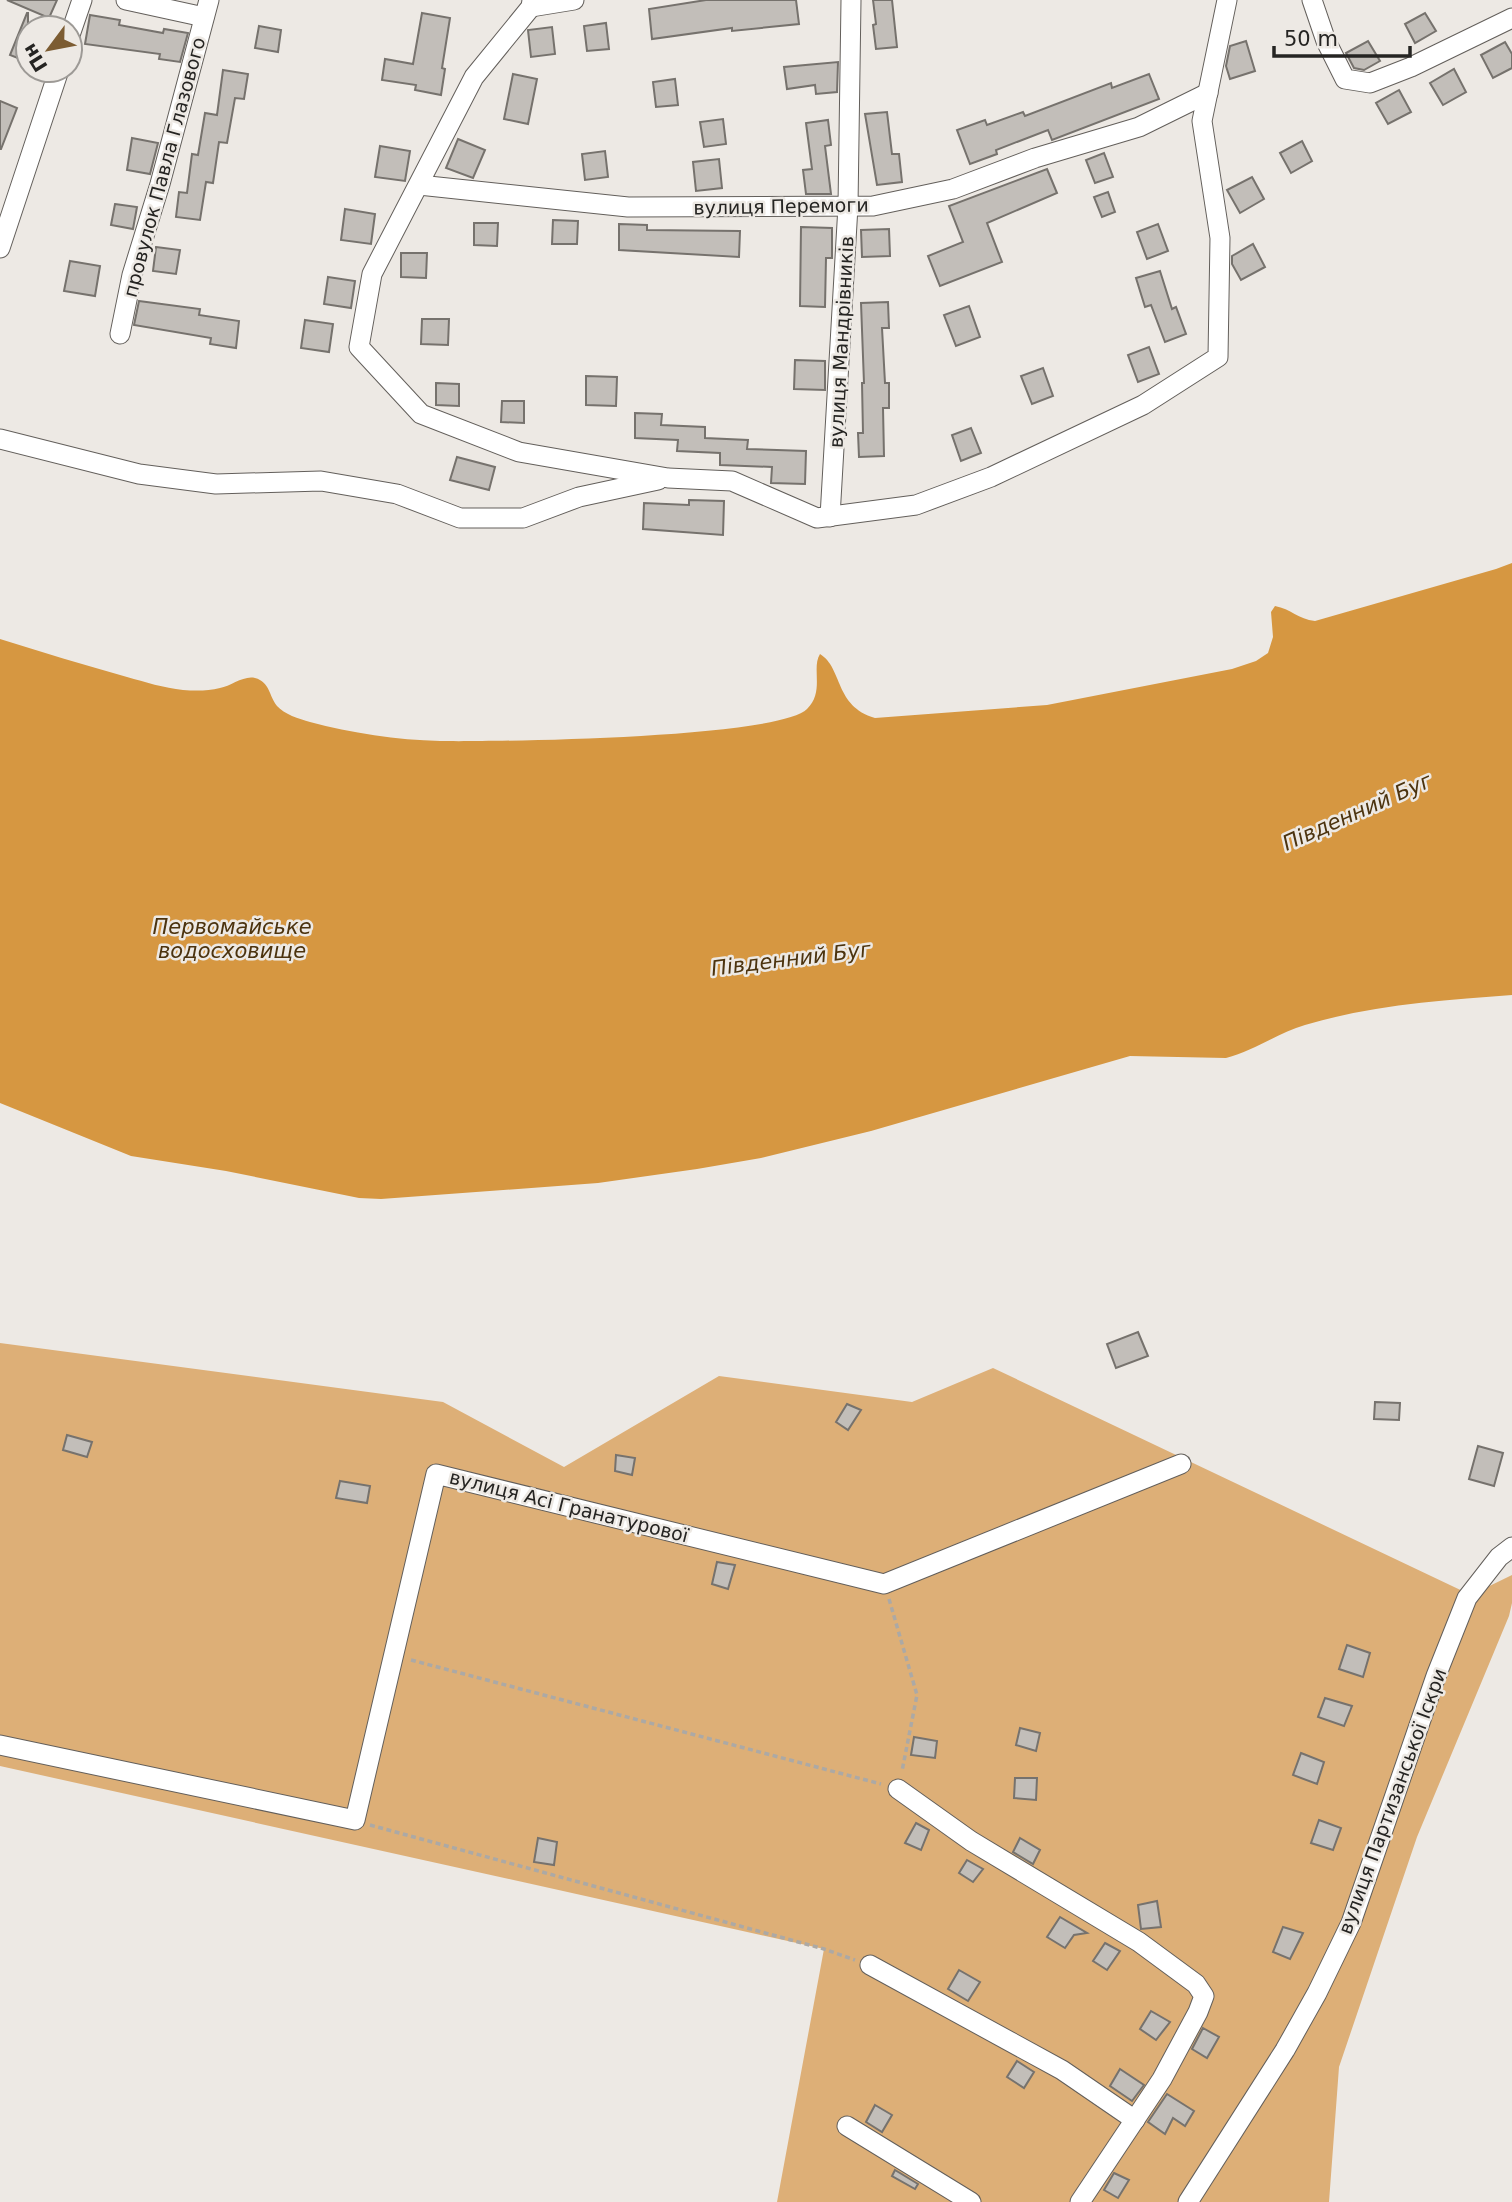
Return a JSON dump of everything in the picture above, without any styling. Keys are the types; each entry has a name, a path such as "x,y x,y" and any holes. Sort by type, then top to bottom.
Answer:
{"street":[{"path":"126,0 207,9"},
{"path":"574,0 531,4 474,77 372,274 359,347 421,414 519,452 668,478 732,481 817,518 916,505 991,477 1143,405 1218,357 1220,238 1202,121 1227,0"},
{"name":"вулиця Мандрівників","path":"830,517 848,206 850,0"},
{"path":"1312,0 1326,41 1345,79 1370,83 1411,67 1512,18"},
{"name":"провулок Павла Глазового","path":"120,334 132,275 160,184 207,9"},
{"path":"0,248 53,84"},
{"name":"вулиця Перемоги","path":"419,186 628,207 873,206 953,189 1035,158 1139,127 1208,93"},
{"path":"0,439 139,474 216,484 321,481 397,494 460,518 523,518 579,497 668,478"},
{"path":"884,1584 1181,1464"},
{"name":"вулиця Асі Гранатурової","path":"334,1815 355,1820 436,1474 884,1584"},
{"name":"вулиця Партизанської Іскри","path":"1188,2202 1317,1993 1351,1923 1436,1676 1467,1598 1499,1557 1512,1547"},
{"path":"0,1745 334,1815"},
{"path":"898,1788 971,1841 1139,1942 1196,1984 1204,1996 1162,2079 1080,2202"},
{"path":"870,1965 1062,2070 1135,2120"},
{"path":"847,2126 971,2202"}],"path":[{"path":"393,1656 898,1788 917,1695 884,1584"},
{"path":"334,1815 824,1949 870,1965"}],"shaded area":[{"path":"0,1343 443,1402 564,1467 719,1376 912,1402 993,1368 1471,1595 1512,1575 1509,1616 1417,1837 1339,2067 1329,2202 777,2202 824,1949 0,1766"}],"water":[{"name":"Первомайське водосховище","path":"1512,563 1512,995 1408,1004 1330,1018 1295,1028 1226,1058 1130,1056 871,1131 761,1158 598,1183 381,1199 359,1198 226,1171 131,1156 0,1103 0,639 176,689 211,690 246,678 255,678 264,683 277,706 288,714 326,726 374,735 440,741 633,736 693,732 785,719 807,709 812,702 817,688 820,654 833,668 852,705 875,718 1047,705 1232,669 1256,661 1268,653 1273,637 1271,612 1275,606 1315,621"}],"building":[{"path":"7,0 57,0 51,14 40,14"},
{"path":"706,0 796,0 799,24 732,31 732,28 652,39 649,9"},
{"path":"873,0 892,0 897,47 876,49"},
{"path":"422,13 450,18 442,68 445,69 441,95 415,90 416,85 382,80 385,59 413,64"},
{"path":"1425,13 1436,31 1415,43 1405,24"},
{"path":"90,15 120,20 119,25 163,33 164,29 188,33 180,62 159,59 160,54 85,44"},
{"path":"606,23 609,49 587,51 584,26"},
{"path":"259,26 281,30 278,52 255,48"},
{"path":"552,27 555,54 531,57 528,30"},
{"path":"1246,41 1255,71 1230,79 1226,66 1230,46"},
{"path":"1368,41 1380,61 1364,70 1354,68 1346,53"},
{"path":"1505,42 1512,54 1512,68 1493,78 1481,55"},
{"path":"838,62 837,92 816,94 815,85 787,89 784,67"},
{"path":"1454,69 1466,92 1443,105 1430,83"},
{"path":"223,70 248,74 244,99 235,98 227,143 219,142 213,183 206,182 200,220 176,217 179,192 187,193 192,154 198,155 205,113 217,115"},
{"path":"513,74 537,79 528,124 504,119"},
{"path":"1149,74 1159,99 1052,140 1048,130 996,150 997,154 970,164 957,130 985,120 987,125 1023,112 1025,116 1111,83 1112,88"},
{"path":"675,79 678,105 656,107 653,82"},
{"path":"1399,90 1411,112 1388,124 1376,103"},
{"path":"0,101 17,108 1,149 0,149"},
{"path":"887,112 892,154 899,154 902,182 877,185 865,114"},
{"path":"723,119 726,144 704,147 700,122"},
{"path":"828,120 831,145 825,146 831,194 806,194 803,170 812,169 806,123"},
{"path":"132,138 158,143 150,174 127,170"},
{"path":"458,139 485,150 473,178 446,168"},
{"path":"1302,141 1312,161 1291,173 1280,153"},
{"path":"380,146 410,151 405,181 375,177"},
{"path":"605,151 608,177 585,180 582,154"},
{"path":"1104,153 1113,177 1095,183 1086,160"},
{"path":"719,159 722,188 696,191 693,162"},
{"path":"1047,169 1057,193 987,223 1002,262 940,286 928,256 963,242 949,206"},
{"path":"1252,177 1264,199 1240,213 1227,190"},
{"path":"1108,192 1115,212 1102,217 1094,197"},
{"path":"115,204 137,207 133,229 111,225"},
{"path":"345,209 375,214 371,244 341,240"},
{"path":"553,220 578,221 577,244 552,244"},
{"path":"474,223 498,223 497,246 474,245"},
{"path":"619,224 647,225 647,230 740,231 739,257 619,250"},
{"path":"1158,224 1168,251 1147,259 1137,232"},
{"path":"801,227 832,228 832,258 826,258 825,307 800,306"},
{"path":"889,229 890,256 862,257 861,230"},
{"path":"1253,244 1265,267 1241,280 1232,264 1232,256"},
{"path":"156,247 180,250 176,274 153,271"},
{"path":"401,253 427,253 426,278 401,277"},
{"path":"70,261 100,266 95,296 64,291"},
{"path":"1160,271 1172,309 1176,307 1186,334 1165,342 1151,305 1145,307 1136,278"},
{"path":"328,277 355,281 351,308 324,304"},
{"path":"139,301 200,309 199,315 239,321 236,348 210,344 211,338 134,325"},
{"path":"888,302 889,328 882,328 885,383 889,383 889,408 883,408 884,456 859,457 858,433 863,433 864,383 861,303"},
{"path":"969,306 980,337 956,346 944,315"},
{"path":"422,319 449,319 448,345 421,344"},
{"path":"305,320 333,324 329,352 301,348"},
{"path":"1149,347 1159,374 1138,382 1128,355"},
{"path":"795,360 825,361 825,390 794,389"},
{"path":"1043,368 1053,396 1032,404 1021,376"},
{"path":"586,376 617,377 616,406 586,405"},
{"path":"436,383 459,384 459,406 436,405"},
{"path":"502,401 524,401 524,423 501,422"},
{"path":"635,413 662,414 661,425 705,427 705,438 748,440 747,449 806,451 805,484 771,483 772,467 720,465 720,453 677,451 678,440 635,438"},
{"path":"971,428 981,453 961,461 952,435"},
{"path":"457,457 495,467 489,490 450,480"},
{"path":"689,500 724,501 723,535 643,529 644,503 689,505"},
{"path":"1138,1332 1148,1356 1116,1368 1107,1344"},
{"path":"1375,1402 1400,1403 1399,1420 1374,1419"},
{"path":"847,1404 861,1410 848,1430 836,1422"},
{"path":"67,1435 92,1442 87,1457 63,1450"},
{"path":"1478,1446 1503,1453 1494,1486 1469,1479"},
{"path":"616,1455 635,1458 632,1475 615,1471"},
{"path":"340,1481 370,1486 367,1503 336,1498"},
{"path":"717,1562 735,1565 728,1589 712,1584"},
{"path":"1347,1645 1370,1653 1363,1677 1339,1669"},
{"path":"1325,1698 1352,1706 1344,1726 1318,1717"},
{"path":"1020,1728 1040,1733 1036,1751 1016,1745"},
{"path":"914,1737 937,1741 935,1758 911,1755"},
{"path":"1301,1753 1324,1762 1317,1784 1293,1775"},
{"path":"1015,1778 1037,1778 1036,1800 1014,1798"},
{"path":"1319,1820 1341,1828 1333,1850 1311,1843"},
{"path":"916,1823 929,1830 921,1850 905,1843"},
{"path":"538,1838 557,1842 554,1865 534,1862"},
{"path":"1020,1838 1040,1850 1033,1864 1013,1852"},
{"path":"967,1860 983,1869 973,1882 959,1873"},
{"path":"1157,1901 1161,1927 1141,1929 1138,1905"},
{"path":"1060,1917 1087,1933 1074,1935 1065,1948 1047,1937"},
{"path":"1283,1927 1303,1933 1290,1959 1273,1952"},
{"path":"1105,1943 1120,1951 1107,1970 1093,1961"},
{"path":"959,1970 980,1982 968,2001 948,1989"},
{"path":"1151,2011 1170,2022 1156,2040 1140,2029"},
{"path":"1203,2028 1219,2037 1207,2058 1192,2049"},
{"path":"1017,2061 1034,2072 1024,2088 1007,2077"},
{"path":"1120,2069 1144,2085 1132,2101 1110,2086"},
{"path":"1167,2094 1194,2111 1185,2126 1173,2118 1165,2134 1148,2122"},
{"path":"875,2105 892,2115 882,2132 866,2122"},
{"path":"895,2170 918,2184 915,2189 892,2176"},
{"path":"1114,2173 1129,2180 1118,2198 1104,2190"}],"water label":[{"name":"Південний Буг","path":"1357,812"},
{"name":"Південний Буг","path":"791,959"}]}
